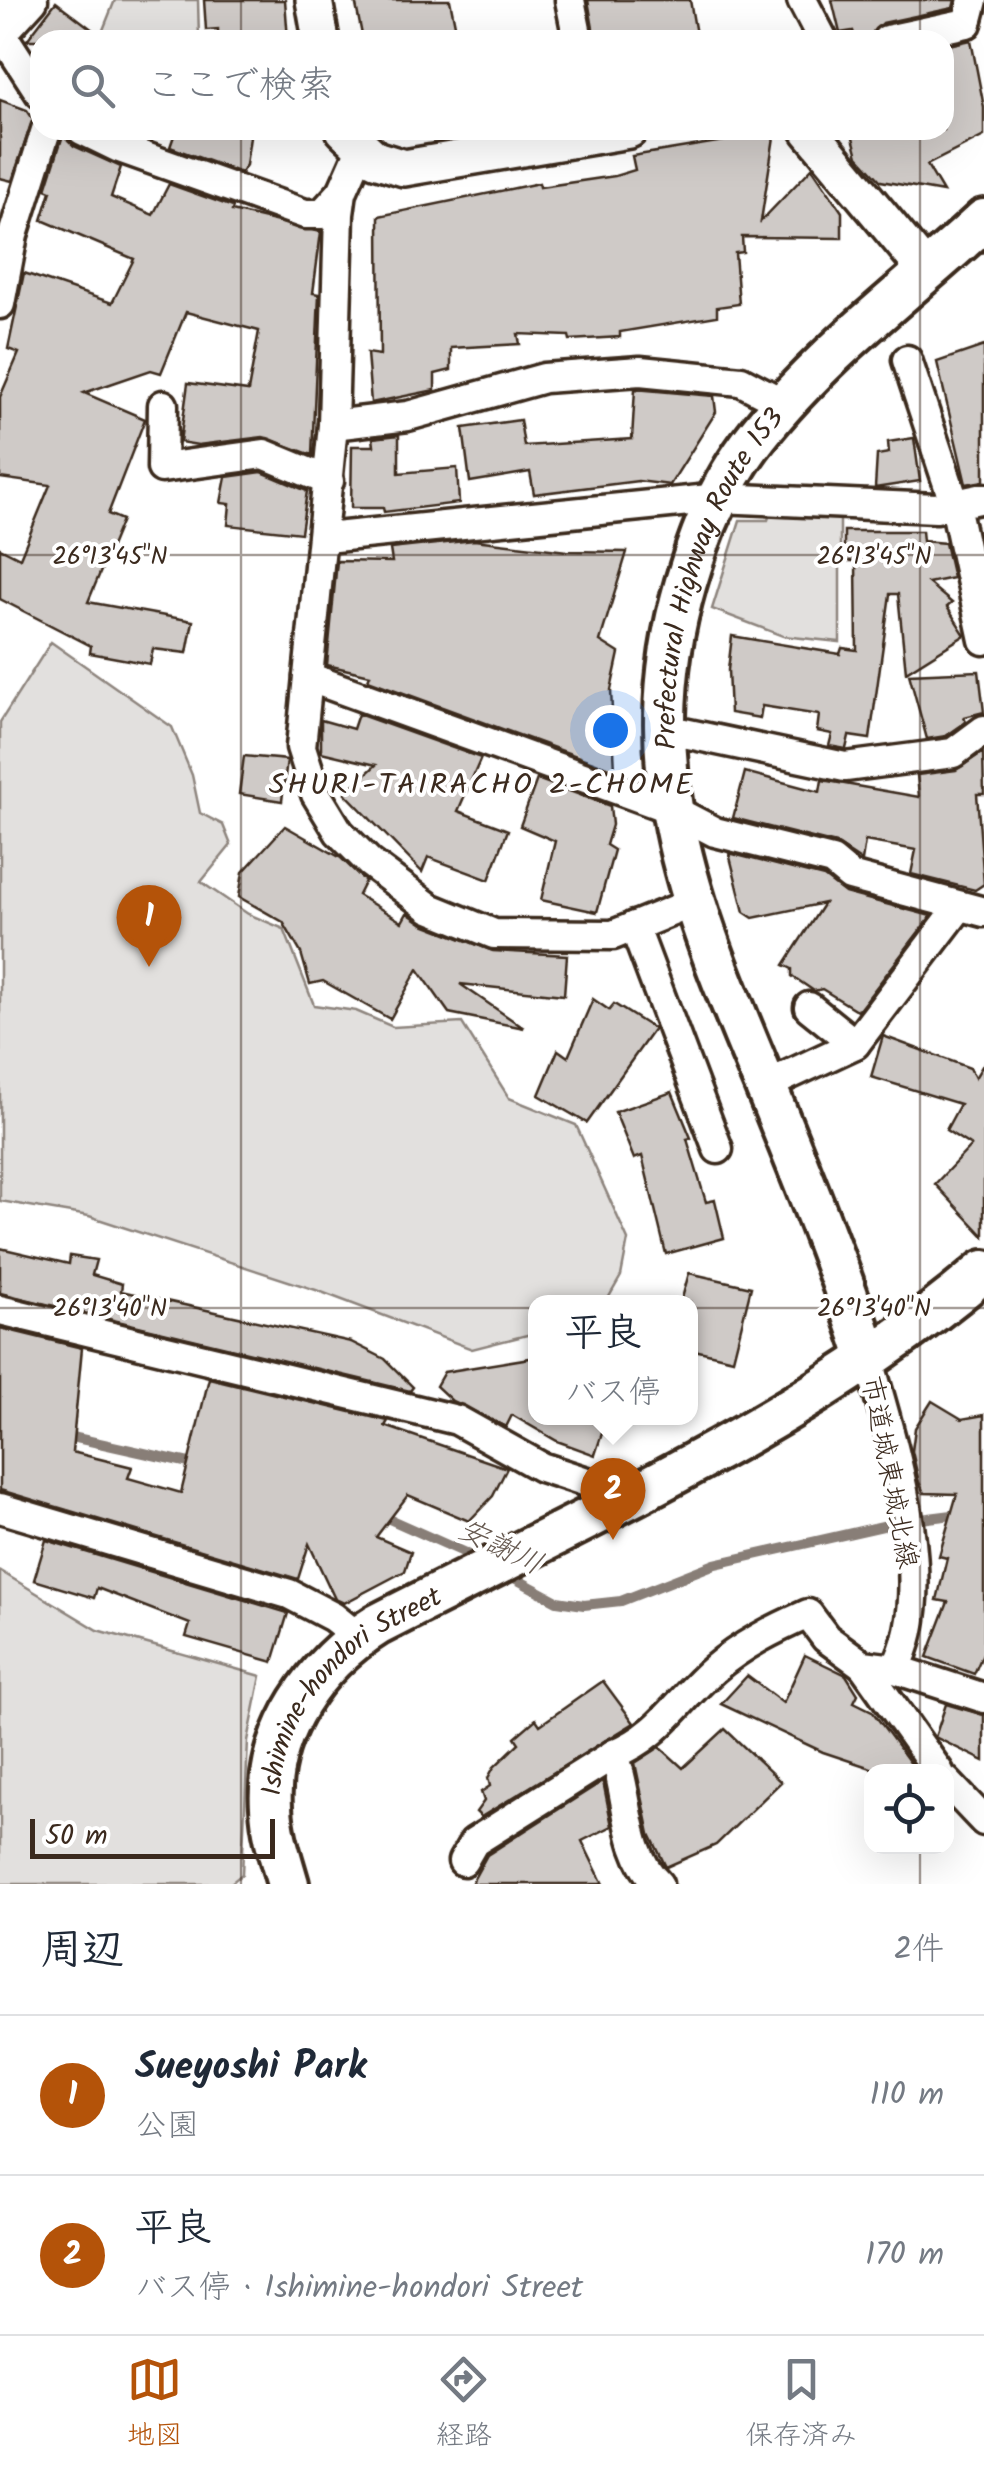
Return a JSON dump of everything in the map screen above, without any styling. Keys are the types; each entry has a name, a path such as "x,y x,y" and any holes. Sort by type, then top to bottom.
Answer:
{"main road":[{"name":"Prefectural Highway Route 153","path":"868,1357 834,1257 692,903 671,809 665,729 669,651 678,605 701,536 748,448 784,403 984,220"},
{"path":"630,1496 868,1357 984,1271"},
{"name":"Ishimine-hondori Street","path":"288,1884 270,1803 277,1756 304,1695 358,1638 630,1496"}],"street":[{"path":"6,0 1,24 30,75"},
{"path":"1,24 33,0"},
{"path":"314,0 319,30"},
{"path":"570,0 576,30"},
{"path":"802,0 818,30"},
{"path":"934,30 967,23 973,0"},
{"path":"0,304 13,236 43,140"},
{"path":"103,140 305,214 322,214 342,192"},
{"path":"567,140 420,168 390,166 352,140 342,192 334,425 301,747 316,794 339,832 370,863 430,908 494,934 614,935 692,903"},
{"path":"822,140 926,272"},
{"path":"906,360 955,505 984,640"},
{"path":"334,425 408,416 544,378 640,371 741,381 784,403"},
{"path":"164,405 162,468 264,454 329,481"},
{"path":"324,538 720,498 936,508 984,498"},
{"path":"308,678 671,809 714,832 832,861 850,876 972,909 855,1044 765,1086"},
{"path":"665,729 845,767 953,753 984,730"},
{"path":"634,926 718,1149"},
{"path":"809,1007 855,1044"},
{"path":"0,1310 456,1420 541,1467 630,1496"},
{"name":"市道城東城北線","path":"868,1357 910,1550 912,1620 906,1648 895,1669"},
{"path":"0,1508 289,1594 333,1617 358,1638"},
{"path":"464,1860 474,1842 662,1727 710,1672 734,1653 808,1614 826,1638 862,1665 933,1764"},
{"path":"862,1665 895,1669 984,1698"},
{"path":"614,1754 638,1856 643,1869 658,1884"},
{"path":"954,1790 984,1820"}],"shaded area":[{"path":"115,0 198,0 199,30 103,30"},
{"path":"772,508 840,515 840,642 783,636 712,609 740,520 768,520"},
{"path":"51,642 172,727 192,775 200,813 223,825 231,845 201,882 248,914 284,929 314,1005 356,1011 393,1027 462,1023 509,1098 576,1125 628,1240 621,1276 610,1295 528,1295 528,1335 472,1349 316,1290 89,1216 0,1201 0,722"},
{"path":"0,1571 98,1630 261,1676 248,1741 242,1874 230,1884 0,1884"}],"building":[{"path":"204,0 285,0 287,30 206,30"},
{"path":"355,0 450,0 456,30 361,30"},
{"path":"588,0 690,0 695,30 593,30"},
{"path":"832,0 955,0 953,8 883,23 876,30 839,30"},
{"path":"56,2 93,30 35,30"},
{"path":"971,40 984,107 984,136 927,165 943,192 881,181 858,156 854,140 954,140 954,44"},
{"path":"0,100 27,110 30,128 12,181 0,178"},
{"path":"61,140 68,140 121,167 111,197 153,215 169,184 233,207 232,211 321,232 313,293 319,294 312,455 263,437 198,445 180,442 188,383 248,391 259,331 186,312 161,373 151,370 84,393 145,419 108,514 122,520 88,602 193,621 187,653 153,649 150,664 90,653 91,646 0,599 0,548 20,558 50,485 0,478 0,397 19,353 8,349 24,273 112,303 134,259 42,220 51,191 46,189"},
{"path":"172,140 250,140 241,173 170,147"},
{"path":"730,140 774,140 761,221 812,168 842,212 842,238 742,237 743,252 735,253 739,304 717,307 717,316 620,332 620,337 570,340 569,336 518,334 520,344 451,348 451,370 435,374 435,390 371,403 367,353 380,355 379,216 539,183 540,187 615,176 635,170 632,156"},
{"path":"984,346 984,481 966,484 937,362"},
{"path":"635,389 714,396 716,412 670,485 638,481 534,494 530,472 470,482 463,428 520,420 524,446 632,439"},
{"path":"399,435 399,473 457,468 459,503 384,512 383,508 351,508 352,446 374,446 373,438"},
{"path":"914,438 920,481 875,488 877,455 889,453 888,442"},
{"path":"262,472 307,491 301,533 228,525 230,504 221,503 226,477"},
{"path":"844,531 922,531 923,541 945,543 953,578 928,583 952,603 947,607 965,635 906,672 898,594 890,594 870,739 849,736 846,749 829,746 832,734 817,731 819,715 762,706 760,718 730,713 728,670 732,636 840,654 842,648 857,650 856,561 844,561"},
{"path":"474,540 567,551 627,552 600,641 619,653 611,690 615,770 368,680 370,675 327,665 337,561 392,562 390,549"},
{"path":"979,671 984,712 964,717 966,722 946,736 927,739 909,674"},
{"path":"358,714 481,758 458,811 508,830 489,880 428,857 422,872 345,793 376,765 321,752 321,720 353,729"},
{"path":"983,752 984,794 977,794 984,884 975,890 911,874 916,850 865,841 862,861 836,844 733,818 745,772 820,792 822,780 919,797 917,775 956,770"},
{"path":"244,756 287,760 282,801 239,794"},
{"path":"537,779 610,806 612,825 606,845 614,850 597,912 541,900 555,841 520,826"},
{"path":"285,826 341,858 365,881 358,895 402,922 407,913 423,924 493,951 567,955 564,995 460,984 524,1028 449,1013 418,969 390,1019 323,981 310,984 301,953 283,922 239,897 243,872"},
{"path":"729,853 824,877 845,893 931,916 858,1011 822,989 814,991 792,976 792,969 784,965 824,903 753,918 744,912"},
{"path":"593,999 609,1010 614,1004 654,1029 587,1123 539,1095 558,1050 568,1057"},
{"path":"883,1036 970,1068 975,1078 984,1063 984,1236 935,1184 971,1146 946,1130 960,1104 871,1077"},
{"path":"672,1092 691,1138 687,1139 706,1202 715,1200 724,1238 666,1254 642,1156 634,1159 615,1112"},
{"path":"0,1248 69,1264 70,1256 96,1260 92,1275 122,1284 121,1291 351,1342 385,1359 413,1387 410,1391 0,1293"},
{"path":"689,1273 751,1287 733,1359 698,1351 698,1295 683,1295"},
{"path":"0,1328 82,1348 72,1452 132,1467 128,1478 181,1493 209,1378 388,1421 385,1426 507,1468 493,1496 469,1521 408,1495 376,1537 411,1552 405,1571 344,1603 335,1599 309,1544 298,1579 0,1490"},
{"path":"528,1358 528,1424 512,1415 506,1427 452,1401 436,1386 444,1372"},
{"path":"932,1401 962,1419 984,1415 984,1651 974,1674 927,1657 948,1602 937,1600 947,1558 939,1556 957,1494 924,1493 919,1482 912,1451 915,1428"},
{"path":"529,1425 605,1425 595,1455 557,1441"},
{"path":"46,1540 288,1613 273,1662 186,1637 190,1624 97,1588 94,1598 34,1580"},
{"path":"805,1655 846,1675 858,1694 854,1702 872,1711 911,1764 864,1766 823,1752 721,1704 747,1676 783,1703"},
{"path":"603,1681 634,1723 481,1817 476,1812 484,1801 481,1792 490,1786 488,1778 494,1767 519,1743 515,1737 536,1719 540,1725"},
{"path":"946,1704 984,1715 984,1761 935,1737"},
{"path":"725,1729 781,1782 716,1845 666,1867 650,1834 635,1763 660,1747 683,1768"},
{"path":"603,1781 612,1826 582,1841 603,1884 471,1884 487,1855"}],"waterway":[{"name":"安謝川","path":"63,1435 198,1465"},
{"name":"安謝川","path":"505,1573 557,1601 584,1605 621,1601 715,1564 905,1521 984,1511"},
{"name":"安謝川","path":"378,1514 481,1560"}],"place":[{"name":"Sueyoshi Park","path":"149,967"},
{"name":"平良","path":"613,1540"}],"district":[{"name":"SHURI-TAIRACHO 2-CHOME","path":"482,784"}]}
